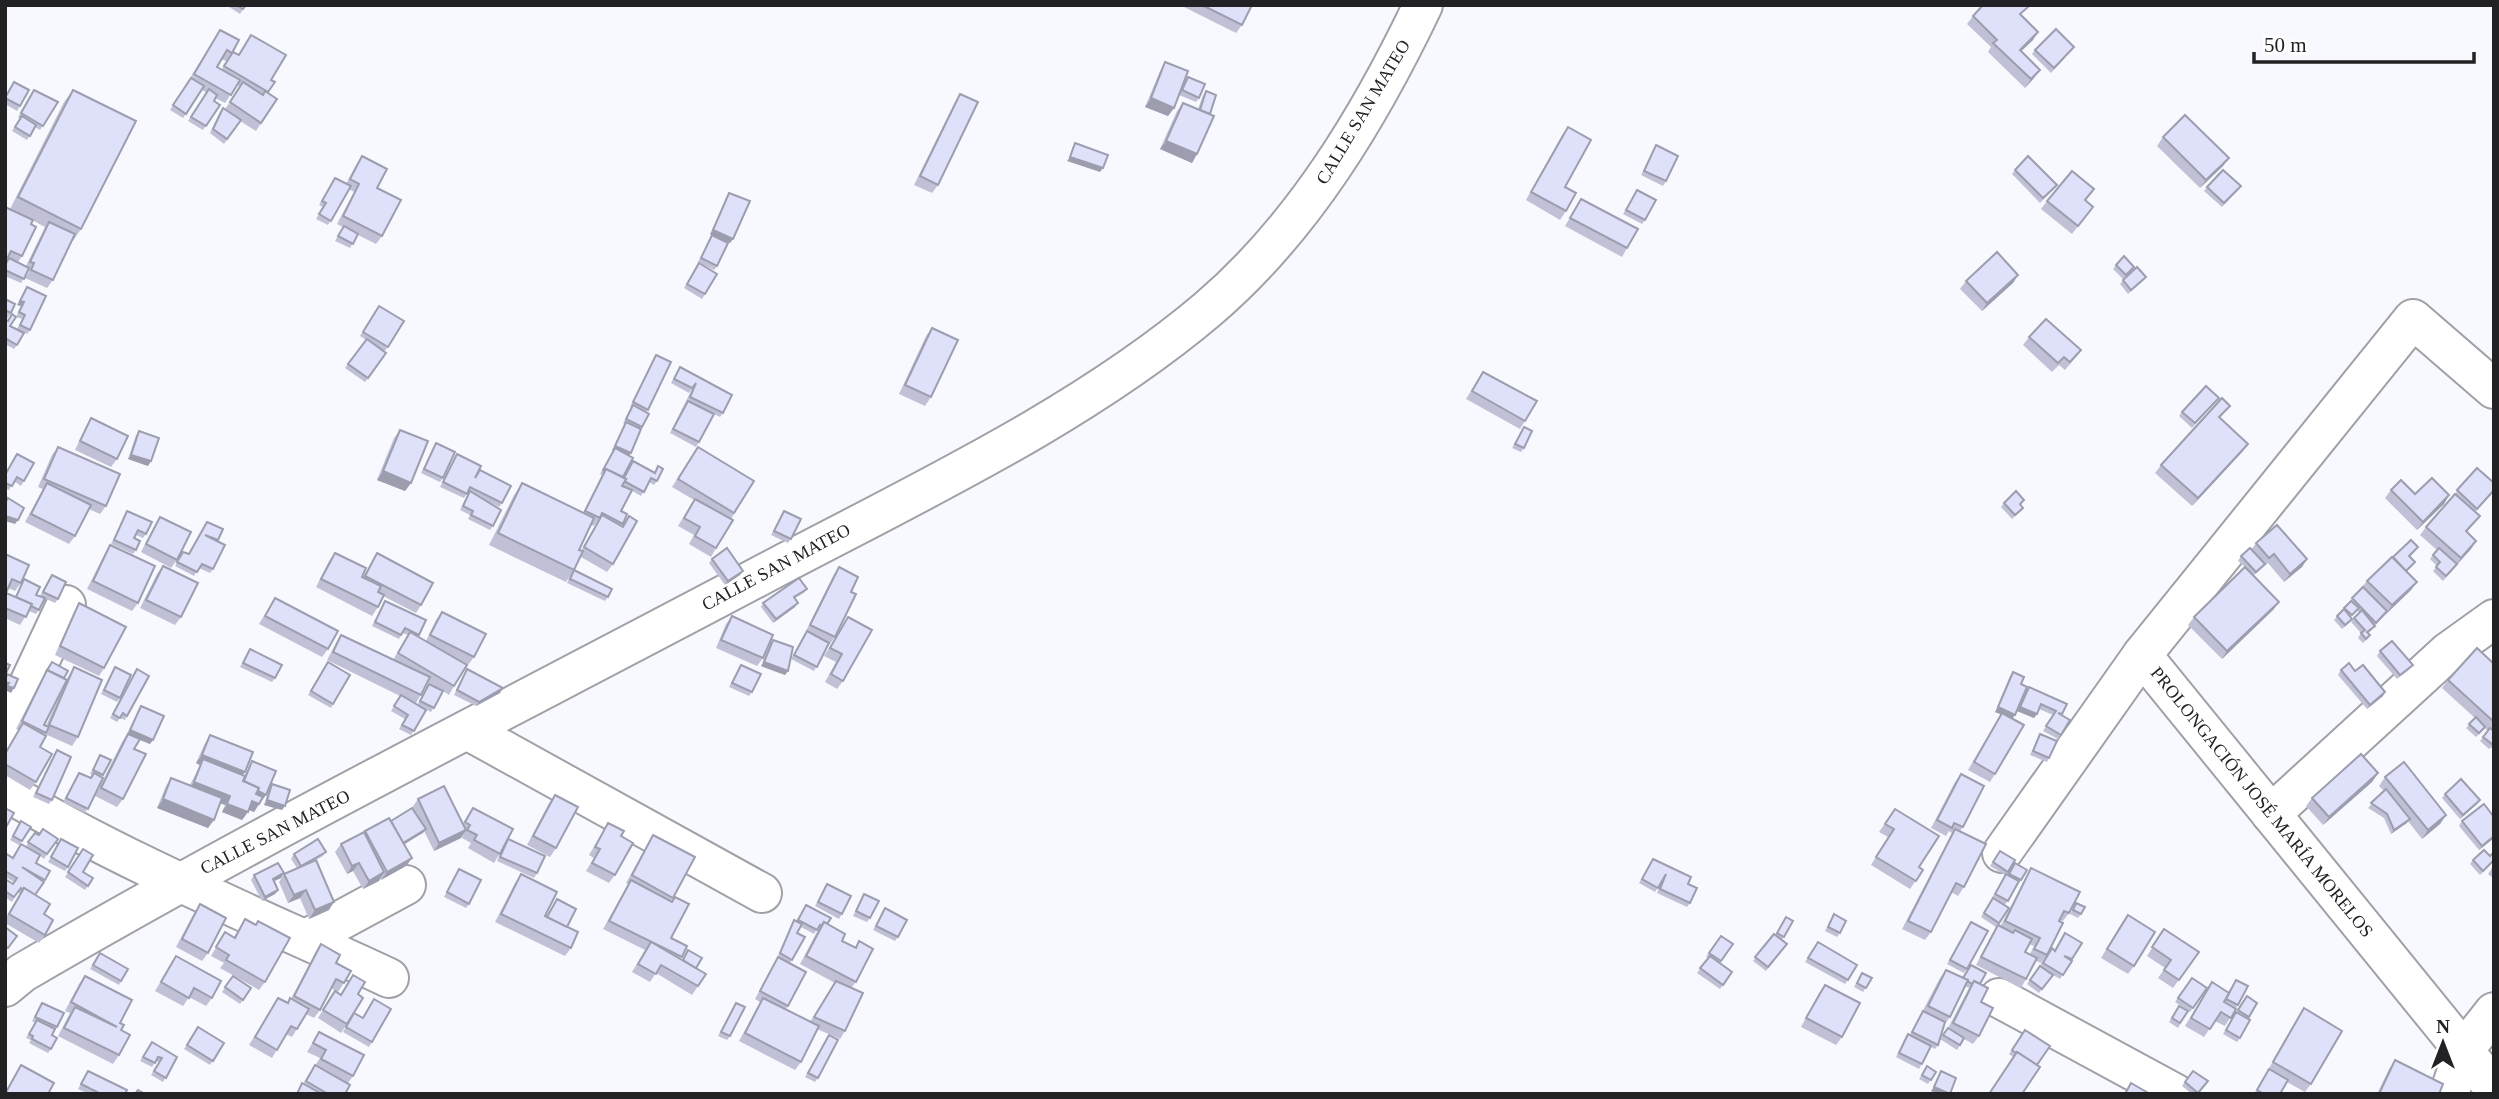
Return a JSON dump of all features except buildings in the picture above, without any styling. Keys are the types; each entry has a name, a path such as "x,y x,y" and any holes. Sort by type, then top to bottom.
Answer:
{"street":[{"name":"CALLE SAN MATEO","path":"5,987 22,973 178,881 469,731 970,465 1146,356 1210,307 1263,253 1314,193 1358,128 1423,5"},
{"name":"PROLONGACIÓN JOSÉ MARÍA MORELOS","path":"2494,389 2413,320 2142,654 2494,1088"},
{"path":"5,735 66,605"},
{"path":"2271,814 2448,652 2494,619"},
{"path":"2002,853 2142,654"},
{"path":"469,731 762,893"},
{"path":"5,791 60,824 389,978"},
{"path":"306,940 405,885"},
{"path":"1999,998 2176,1094"},
{"path":"2449,1094 2464,1050 2494,1012"}]}
